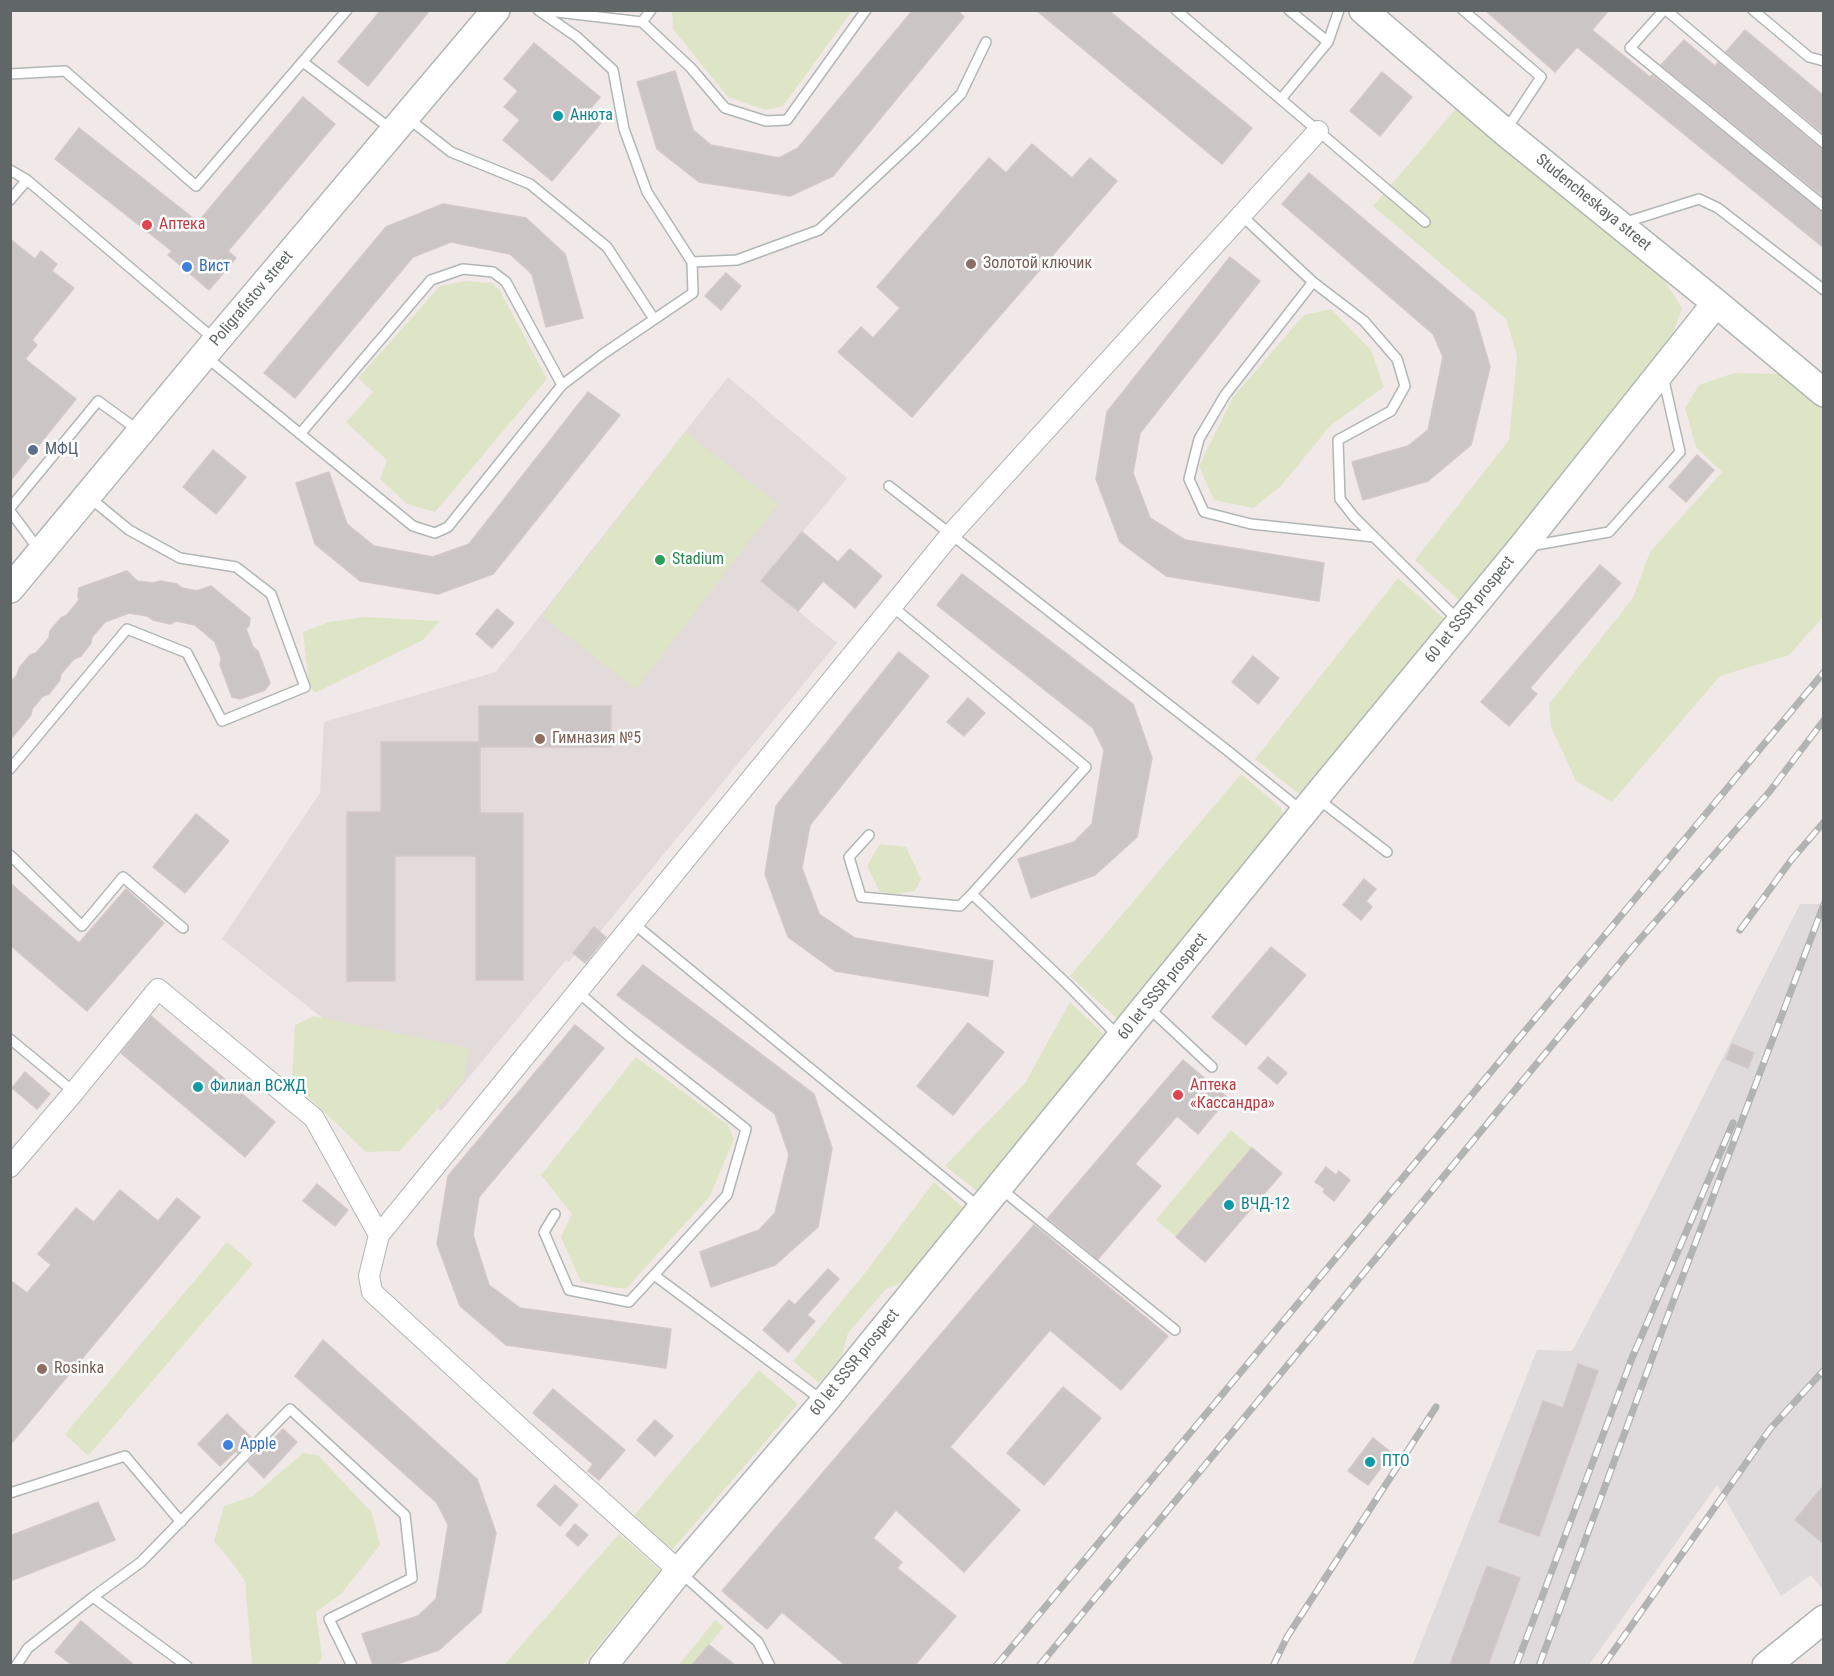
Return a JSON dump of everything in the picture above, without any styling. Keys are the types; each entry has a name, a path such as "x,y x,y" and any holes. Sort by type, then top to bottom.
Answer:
{"street":[{"name":"Poligrafistov street","path":"10,590 210,348 496,10"},
{"name":"Studencheskaya street","path":"1364,10 1505,132 1824,393"},
{"path":"679,1571 520,1429 372,1292 369,1276 379,1235 951,534 1318,131"},
{"name":"60 let SSSR prospect","path":"603,1665 679,1571 824,1402 1521,548 1716,303"},
{"path":"10,1167 159,989 314,1118 379,1235"},
{"path":"1766,1665 1824,1619"}],"lane":[{"path":"10,74 66,71 196,186 347,10"},
{"path":"539,10 642,22 691,68 725,108 766,121 787,120 866,10"},
{"path":"10,170 27,180 300,434 413,526 435,533 448,527 562,385 693,293 692,262 647,192 624,129 613,70 577,37 539,10"},
{"path":"642,22 651,10"},
{"path":"1176,10 1425,222"},
{"path":"1289,10 1328,42"},
{"path":"1281,99 1328,42 1339,10"},
{"path":"1463,10 1541,77 1505,132"},
{"path":"1824,142 1665,10 1630,48 1824,206"},
{"path":"1753,10 1809,57 1824,62"},
{"path":"692,262 737,260 819,230 916,140 961,94 986,42"},
{"path":"303,62 399,123 420,129 451,152 530,184 607,247 654,319"},
{"path":"10,200 27,180"},
{"path":"1620,224 1699,199 1718,208 1824,290"},
{"path":"1242,216 1313,282 1364,321 1397,359 1405,386 1391,411 1338,440 1340,499 1354,517 1460,622"},
{"path":"300,434 431,280 463,269 493,272 506,282 562,385"},
{"path":"1313,282 1225,395 1198,439 1189,479 1204,512 1251,524 1374,537"},
{"path":"1521,548 1609,532 1680,452 1662,372"},
{"path":"41,552 10,510 98,402 140,432"},
{"path":"889,486 1310,805 1387,852"},
{"path":"10,769 128,629 187,653 222,721 304,687 271,594 236,567 180,558 129,530 87,496"},
{"path":"869,835 849,857 861,897 960,906 1086,767 893,607"},
{"path":"10,855 82,926 123,877 183,928"},
{"path":"972,894 1121,1038"},
{"path":"633,923 981,1209"},
{"path":"555,1214 544,1232 569,1290 629,1302 727,1195 746,1129 578,992"},
{"path":"1147,1006 1212,1067"},
{"path":"10,1039 74,1092"},
{"path":"999,1187 1175,1330"},
{"path":"654,1275 824,1402"},
{"path":"16,1665 28,1648 141,1562 290,1409 405,1515 412,1578 329,1619 352,1665"},
{"path":"10,1493 125,1456 181,1522"},
{"path":"679,1571 758,1642 770,1665"},
{"path":"93,1597 187,1665"}],"shaded area":[{"name":"Гимназия №5","path":"728,377 847,478 762,581 837,643 599,933 594,928 573,952 575,955 569,962 566,960 441,1111 222,939 320,793 324,722 496,672"},
{"path":"1800,904 1823,904 1823,1586 1821,1588 1811,1575 1781,1596 1717,1485 1589,1665 1412,1666 1537,1350 1572,1351 1625,1252"}],"green space":[{"path":"672,10 852,11 783,106 765,110 728,97 673,29"},
{"path":"1460,104 1644,249 1682,308 1666,353 1464,605 1415,560 1509,440 1517,356 1506,319 1373,206"},
{"path":"466,281 491,283 499,289 547,379 435,512 407,504 380,479 387,460 346,422 373,392 358,378 440,286"},
{"path":"1331,309 1371,350 1384,387 1331,425 1280,487 1253,508 1214,500 1199,466 1233,397 1304,315"},
{"path":"1734,373 1783,374 1823,407 1823,617 1789,655 1720,676 1612,802 1576,781 1551,727 1549,704 1633,598 1650,552 1722,472 1696,447 1685,408 1699,385"},
{"name":"Stadium","path":"685,432 778,504 636,689 542,616"},
{"path":"1398,578 1448,622 1303,797 1255,759"},
{"path":"365,617 440,621 423,640 315,693 309,685 303,632 329,622"},
{"path":"1241,774 1281,808 1285,826 1122,1023 1070,976"},
{"path":"880,844 906,847 921,879 915,891 891,895 880,892 867,866"},
{"path":"1070,1002 1109,1039 982,1195 945,1166 1025,1083"},
{"path":"314,1016 469,1048 464,1079 400,1151 366,1152 292,1081 295,1025"},
{"path":"636,1057 728,1125 734,1139 710,1196 626,1289 581,1282 561,1237 572,1214 541,1175"},
{"path":"1231,1130 1252,1148 1176,1237 1156,1220"},
{"path":"934,1182 968,1212 911,1279 886,1289 848,1333 842,1355 819,1383 793,1361 864,1274"},
{"path":"227,1242 253,1264 88,1456 65,1434"},
{"path":"759,1370 798,1404 672,1550 633,1517"},
{"path":"303,1453 318,1455 372,1513 380,1545 341,1594 316,1612 322,1657 318,1665 252,1665 245,1581 214,1541 224,1506 253,1496"},
{"path":"619,1534 660,1570 583,1665 504,1665"},
{"path":"715,1620 724,1627 692,1665 678,1666"}],"building":[{"path":"381,10 430,10 368,86 338,62"},
{"path":"913,10 957,10 964,17 833,176 790,196 699,182 657,149 637,82 675,71 693,130 711,145 779,158 798,148"},
{"path":"1036,10 1108,10 1252,128 1222,164"},
{"path":"1485,10 1609,10 1592,30 1650,77 1652,75 1824,213 1824,248 1577,47 1555,72"},
{"path":"1745,30 1824,96 1824,134 1726,52"},
{"path":"1684,40 1715,66 1718,62 1824,150 1824,197 1661,65"},
{"name":"Анюта","path":"534,43 600,97 588,112 601,123 552,181 503,140 520,120 504,107 518,91 504,79"},
{"path":"1382,72 1412,97 1380,136 1350,111"},
{"path":"303,97 335,124 228,251 236,258 209,290 168,255 172,251 55,159 79,128 198,222"},
{"name":"Золотой ключик","path":"1032,144 1072,178 1090,158 1117,181 912,417 838,352 861,327 873,338 900,308 877,287 989,158 1006,173"},
{"path":"1309,173 1474,312 1490,367 1471,445 1428,481 1363,500 1352,462 1408,446 1428,430 1443,357 1433,334 1282,204"},
{"path":"443,204 526,218 565,254 583,318 546,327 532,274 510,254 451,242 413,257 295,398 264,373 386,227"},
{"path":"10,239 35,259 41,251 57,264 52,271 74,288 32,340 37,345 25,359 76,399 10,481"},
{"path":"1230,257 1260,281 1140,433 1133,473 1150,518 1185,540 1324,563 1319,601 1166,576 1120,542 1096,479 1107,412"},
{"path":"726,273 741,286 721,310 705,296"},
{"path":"588,392 620,415 493,574 438,594 360,581 315,544 296,483 329,472 347,524 374,546 433,557 469,544"},
{"path":"213,450 246,477 216,514 183,487"},
{"path":"1697,455 1714,470 1686,502 1669,487"},
{"path":"802,532 838,562 850,549 882,576 855,608 823,581 798,611 761,581"},
{"path":"1600,565 1621,583 1530,688 1537,694 1509,726 1481,702"},
{"path":"127,571 137,581 153,583 160,581 197,591 211,586 250,618 246,629 253,647 258,651 270,683 265,690 240,699 232,697 220,665 221,658 215,642 195,625 176,621 170,624 129,613 105,622 92,637 91,643 81,656 74,659 61,674 60,680 49,694 43,696 32,709 31,715 10,740 10,683 17,675 19,668 30,655 36,653 49,638 50,631 79,600 79,588"},
{"path":"962,574 1133,704 1152,758 1137,837 1095,875 1031,898 1018,859 1074,842 1092,824 1104,750 1093,728 937,605"},
{"path":"497,609 514,623 492,648 476,634"},
{"path":"899,652 929,676 810,825 802,868 819,914 855,938 993,961 988,996 835,971 788,937 765,874 776,806"},
{"path":"1253,656 1279,678 1258,704 1232,682"},
{"path":"968,698 985,713 964,736 947,722"},
{"path":"479,706 611,706 611,747 480,747 480,813 523,813 523,980 476,980 476,856 395,856 395,981 347,981 347,812 381,812 381,742 479,742"},
{"path":"196,814 229,841 185,893 153,867"},
{"path":"1364,879 1376,889 1366,901 1372,907 1361,920 1343,905"},
{"path":"10,883 79,943 126,889 164,923 87,1011 10,945"},
{"path":"594,927 606,937 585,963 573,953"},
{"path":"1271,947 1306,975 1246,1045 1212,1017"},
{"path":"643,965 814,1094 832,1148 818,1227 775,1265 711,1287 700,1252 759,1230 775,1213 789,1155 775,1114 617,995"},
{"name":"Филиал ВСЖД","path":"151,1016 275,1122 245,1157 121,1053"},
{"path":"968,1023 1004,1052 953,1115 917,1086"},
{"path":"575,1025 604,1048 479,1197 473,1235 489,1285 520,1308 671,1329 666,1368 506,1345 460,1306 437,1244 448,1176"},
{"path":"1732,1044 1754,1053 1748,1068 1726,1059"},
{"path":"1268,1057 1287,1073 1277,1084 1258,1068"},
{"path":"1183,1060 1228,1098 1198,1134 1177,1116 1135,1164 1161,1186 1098,1259 1048,1218"},
{"path":"25,1072 50,1094 37,1109 12,1088"},
{"name":"ВЧД-12","path":"1252,1148 1282,1173 1205,1262 1176,1237"},
{"path":"1326,1167 1336,1175 1339,1171 1350,1180 1334,1201 1323,1192 1325,1189 1315,1182"},
{"path":"317,1184 348,1210 335,1226 303,1201"},
{"name":"Rosinka","path":"120,1190 158,1221 177,1198 200,1217 10,1445 10,1280 27,1293 51,1265 38,1254 76,1208 94,1222"},
{"path":"1034,1225 1168,1336 1121,1390 1050,1330 950,1447 1020,1510 964,1572 896,1510 873,1538 902,1562 897,1568 956,1616 915,1665 845,1665 782,1612 767,1629 722,1591"},
{"path":"828,1269 839,1279 807,1315 815,1321 788,1352 763,1330 789,1300 795,1305"},
{"path":"323,1340 477,1479 496,1533 481,1612 439,1650 394,1665 373,1665 362,1634 418,1616 436,1599 448,1525 437,1503 295,1376"},
{"path":"1578,1364 1598,1371 1539,1536 1499,1522 1543,1401 1563,1408"},
{"path":"1063,1387 1101,1418 1044,1485 1007,1453"},
{"path":"553,1389 625,1450 599,1480 588,1471 593,1464 533,1413"},
{"path":"227,1414 252,1438 238,1453 236,1451 220,1466 198,1444"},
{"path":"655,1420 673,1436 655,1456 637,1440"},
{"path":"283,1429 297,1442 264,1478 248,1462 262,1448 264,1450"},
{"name":"ПТО","path":"1373,1438 1392,1453 1368,1485 1348,1471"},
{"path":"555,1485 578,1505 560,1526 537,1505"},
{"path":"1824,1485 1824,1544 1795,1520"},
{"path":"98,1502 115,1540 10,1581 10,1536"},
{"path":"575,1524 588,1535 578,1546 566,1535"},
{"path":"1487,1566 1520,1578 1488,1665 1450,1665"},
{"path":"81,1621 134,1665 72,1665 55,1652"},
{"path":"709,1645 735,1665 692,1665"}],"railway":[{"path":"996,1666 1824,672"},
{"path":"1039,1666 1634,946 1770,791 1824,720"},
{"path":"1740,930 1792,859 1824,822"},
{"path":"1539,1666 1665,1323 1824,904"},
{"path":"1516,1666 1632,1358 1733,1123"},
{"path":"1603,1666 1770,1429 1824,1370"},
{"path":"1273,1666 1287,1637 1436,1407"}],"place":[{"name":"Анюта","path":"558,116"},
{"name":"Аптека","path":"147,225"},
{"name":"Золотой ключик","path":"971,264"},
{"name":"Вист","path":"187,267"},
{"name":"МФЦ","path":"33,450"},
{"name":"Stadium","path":"660,560"},
{"name":"Гимназия №5","path":"540,739"},
{"name":"Филиал ВСЖД","path":"198,1087"},
{"name":"Аптека «Кассандра»","path":"1178,1095"},
{"name":"ВЧД-12","path":"1229,1205"},
{"name":"Rosinka","path":"42,1369"},
{"name":"Apple","path":"228,1445"},
{"name":"ПТО","path":"1370,1462"}]}
